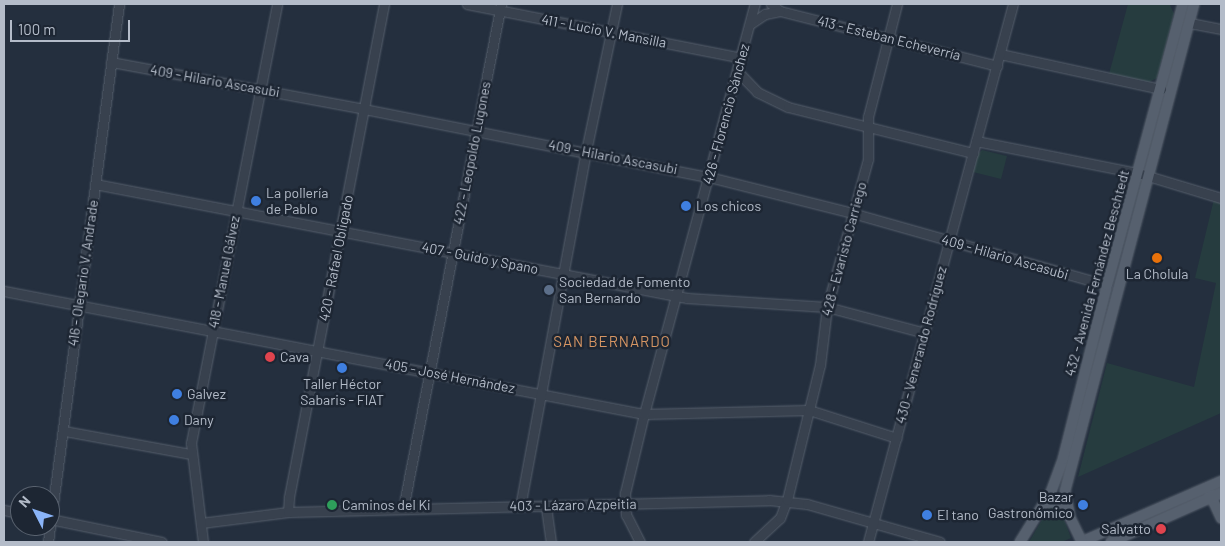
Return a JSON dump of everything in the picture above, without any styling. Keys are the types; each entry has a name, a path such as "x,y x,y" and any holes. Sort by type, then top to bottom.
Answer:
{"main road":[{"name":"432 - Avenida Fernández Beschtedt","path":"1082,542 1067,507 1065,491 1183,4"},
{"name":"432 - Avenida Fernández Beschtedt","path":"1020,542 1055,484 1107,285 1190,22 1194,4"},
{"path":"1082,542 1221,480"},
{"path":"1207,487 1217,495 1221,518"},
{"path":"1110,542 1217,495"},
{"path":"1044,503 1054,502 1067,507"}],"street":[{"name":"416 - Olegario V. Andrade","path":"56,486 119,4"},
{"name":"418 - Manuel Gálvez","path":"204,542 191,454 212,332 277,4"},
{"name":"420 - Rafael Obligado","path":"288,512 289,497 384,4"},
{"name":"411 - Lucio V. Mansilla","path":"467,4 500,7 612,33 742,58"},
{"path":"520,507 540,393 565,275 586,151 617,4"},
{"name":"426 - Florencio Sánchez","path":"640,542 628,520 625,493 644,414 742,58 755,4"},
{"name":"413 - Esteban Echeverría","path":"771,4 780,11 997,66"},
{"name":"428 - Evaristo Carriego","path":"754,542 780,518 786,500 820,365 828,307 868,159 866,125 897,4"},
{"name":"430 - Venerando Rodríguez","path":"868,542 1014,4"},
{"name":"422 - Leopoldo Lugones","path":"403,509 500,7"},
{"path":"750,24 765,14 780,11"},
{"path":"1190,22 1221,28"},
{"path":"1000,54 1161,89"},
{"name":"409 - Hilario Ascasubi","path":"111,62 586,151 709,177 852,213 1107,285"},
{"path":"738,72 757,92 776,102 973,153"},
{"path":"976,141 1142,175 1221,198"},
{"name":"407 - Guido y Spano","path":"95,184 676,296 828,307 925,333"},
{"name":"405 - José Hernández","path":"4,291 644,414 809,410 897,438"},
{"path":"64,431 191,454"},
{"name":"403 - Lázaro Azpeitia","path":"201,523 288,512 786,500 874,522 940,542"},
{"path":"546,507 551,542"},
{"path":"60,521 162,542"}],"green space":[{"path":"1128,4 1170,5 1174,14 1157,78 1149,82 1109,74"},
{"path":"982,150 1007,156 1001,179 973,172 978,154"},
{"path":"1214,199 1221,201 1221,413 1078,477 1107,363 1194,387 1216,283 1195,278"},
{"path":"1050,506 1059,506 1071,538 1062,542 1029,542"}],"place":[{"name":"La pollería de Pablo","path":"256,201"},
{"name":"Los chicos","path":"686,206"},
{"name":"La Cholula","path":"1157,258"},
{"name":"Sociedad de Fomento San Bernardo","path":"549,290"},
{"name":"Cava","path":"270,357"},
{"name":"Taller Héctor Sabaris - FIAT","path":"342,368"},
{"name":"Galvez","path":"177,394"},
{"name":"Dany","path":"174,420"},
{"name":"Caminos del Ki","path":"332,505"},
{"name":"Bazar Gastronómico","path":"1083,505"},
{"name":"El tano","path":"927,515"},
{"name":"Salvatto","path":"1161,529"}],"district":[{"name":"SAN BERNARDO","path":"612,342"}]}
